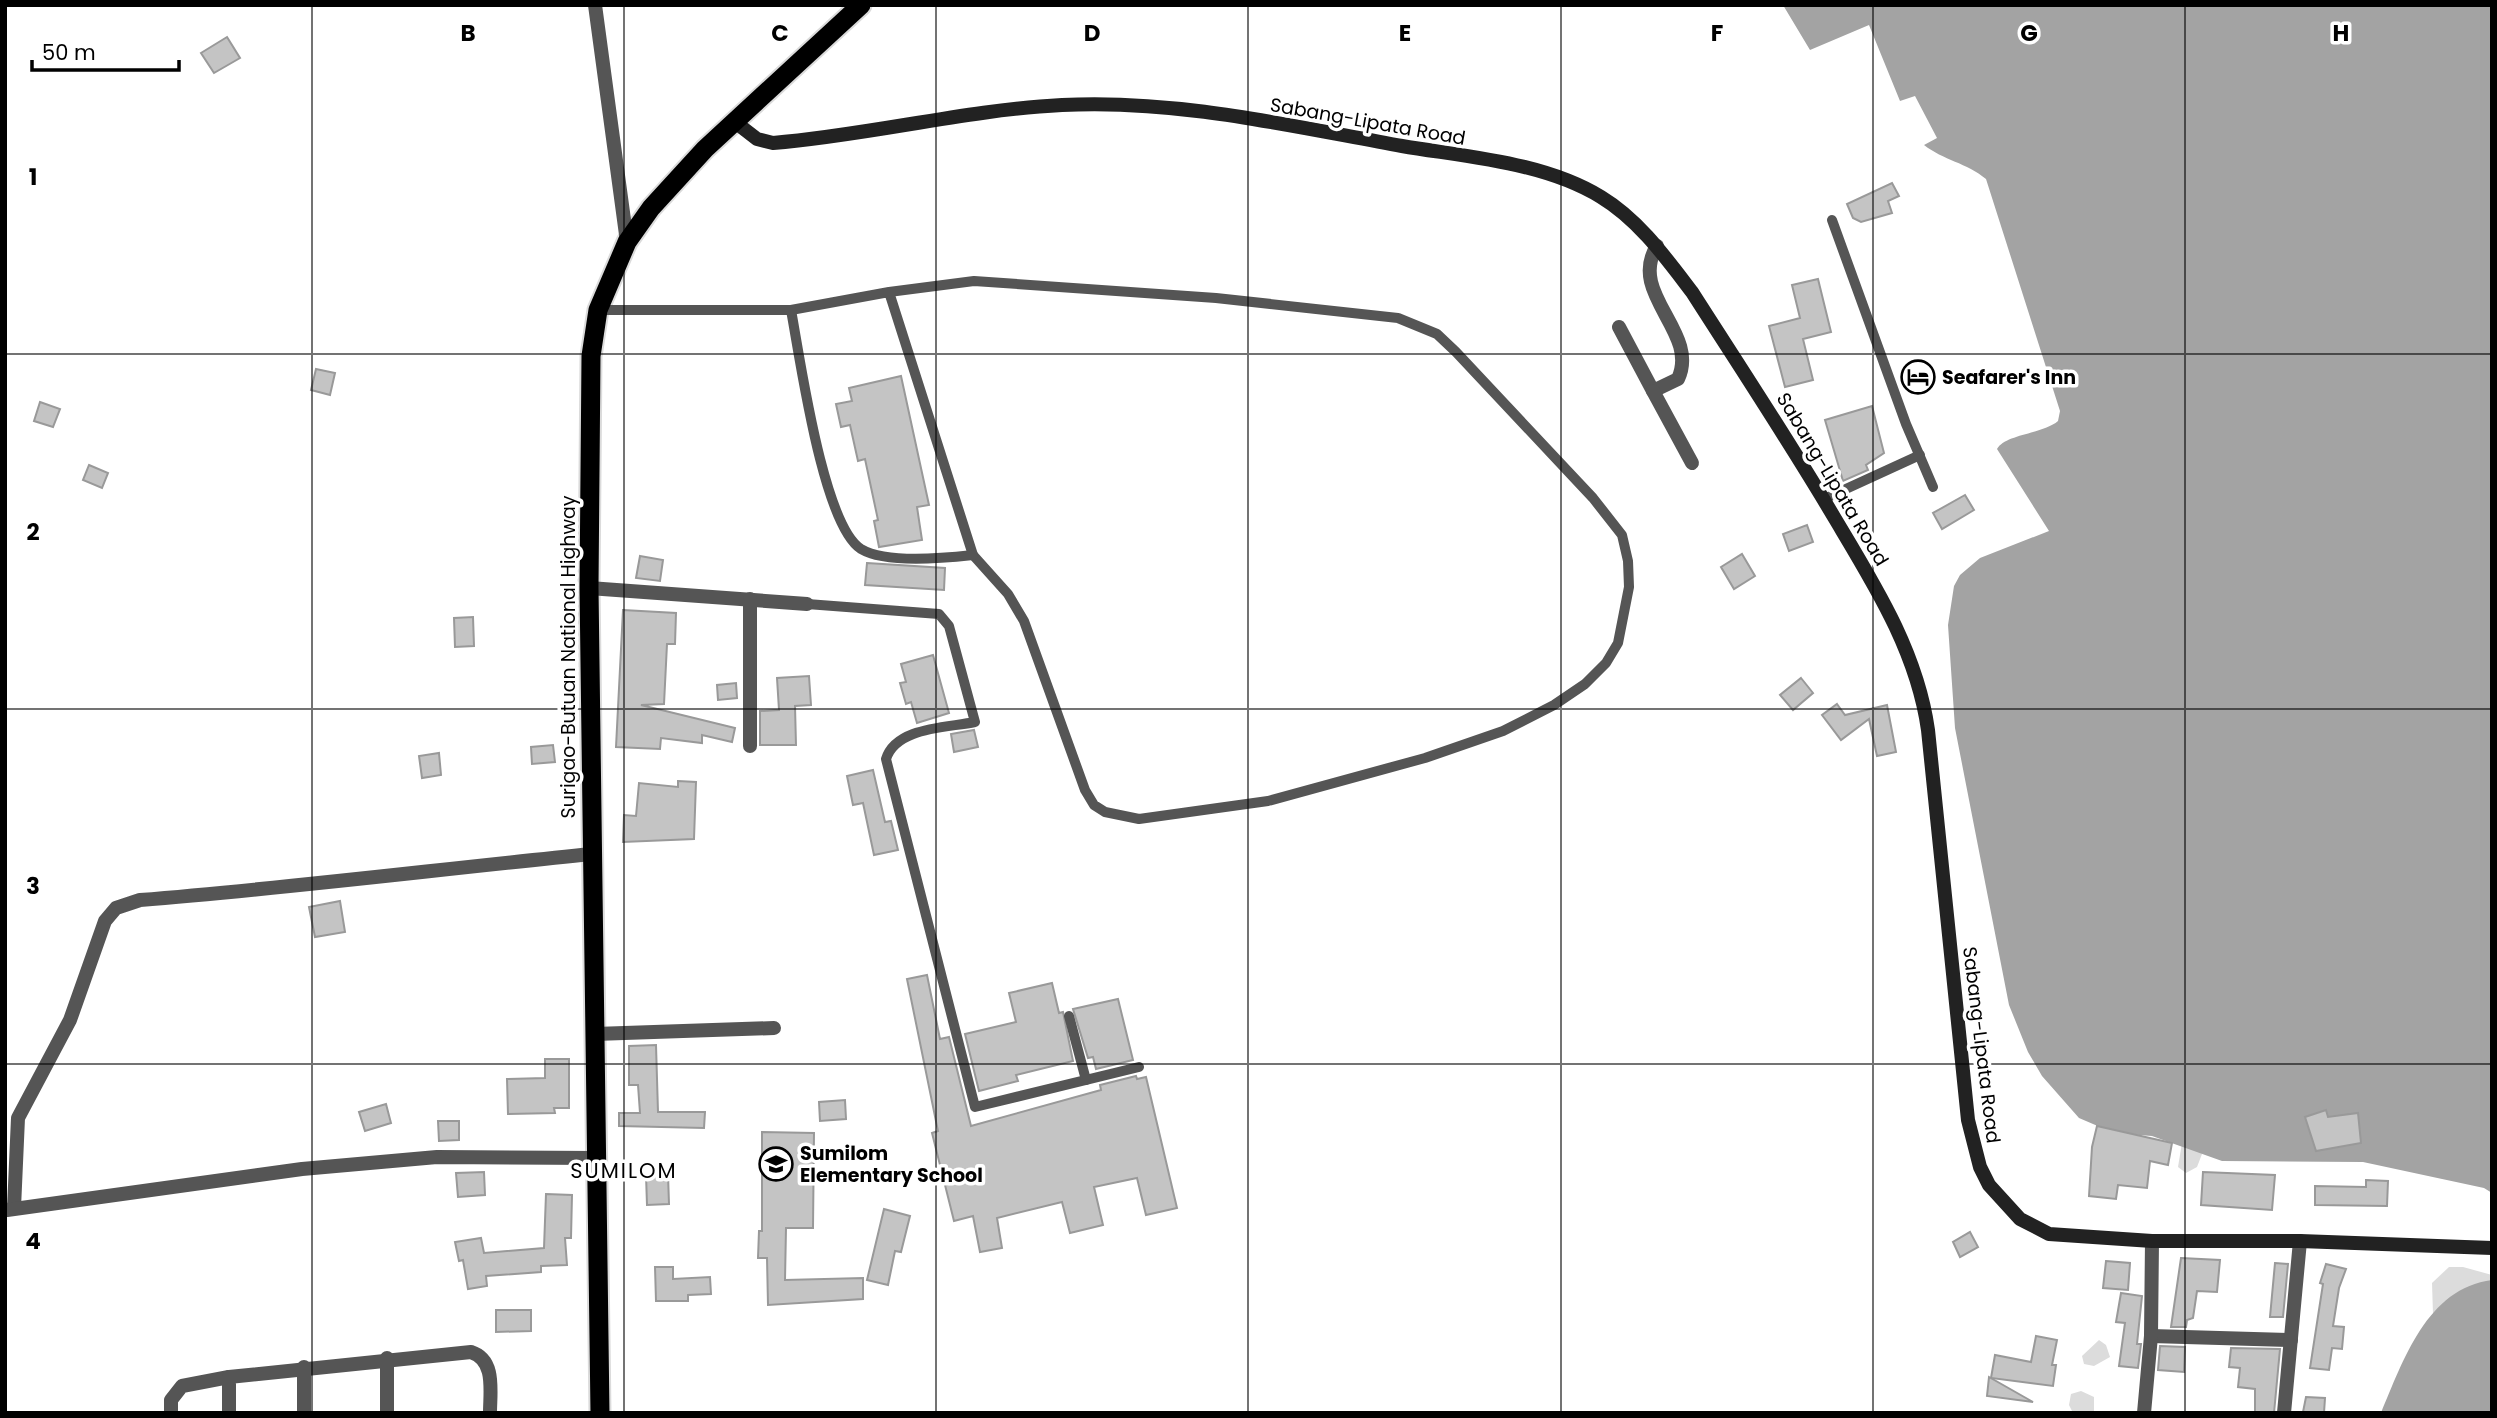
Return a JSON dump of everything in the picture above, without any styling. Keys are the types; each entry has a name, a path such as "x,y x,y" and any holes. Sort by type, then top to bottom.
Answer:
{"highway":[{"name":"Surigao-Butuan National Highway","path":"600,1413 589,588 591,356 598,310 627,242 680,175 862,5"}],"main road":[{"name":"Sabang-Lipata Road","path":"735,122 757,139 773,143 1060,105 1131,104 1195,110 1495,162 1553,176 1602,197 1657,247 1692,292 1824,499 1878,591 1907,650 1924,701 1968,1119 1980,1167 2002,1202 2034,1227 2049,1234 2152,1241 2300,1241 2492,1248"}],"street":[{"path":"595,5 627,242"},
{"path":"1653,391 1678,379 1684,357 1678,339 1651,287 1649,263 1657,247"},
{"path":"1619,327 1692,463"},
{"path":"589,588 807,604"},
{"path":"750,599 750,746"},
{"path":"592,854 411,872 342,882 140,900 116,908 105,921 70,1020 18,1118 10,1209 302,1169 437,1157 596,1158"},
{"path":"595,1034 774,1028"},
{"path":"2144,1413 2151,1336 2152,1241"},
{"path":"2284,1413 2300,1241"},
{"path":"2151,1336 2291,1340"},
{"path":"171,1413 171,1400 182,1386 304,1367 471,1352 481,1355 488,1364 490,1413"},
{"path":"387,1358 387,1413"},
{"path":"304,1367 304,1413"},
{"path":"229,1377 229,1413"}],"lane":[{"path":"1832,220 1933,487"},
{"path":"598,310 791,310 889,292 974,281 1216,298 1398,318 1420,325 1437,334 1456,352 1593,498 1622,535 1628,561 1629,587 1618,643 1606,663 1586,684 1554,705 1503,731 1425,758 1268,801 1139,818 1105,812 1090,797 1024,621 1008,594 973,555 889,292"},
{"path":"791,310 817,440 839,517 850,539 874,555 942,558 973,555"},
{"path":"1824,499 1920,455"},
{"path":"807,604 939,614 949,626 975,722 900,738 889,747 886,759 975,1107 1139,1067"},
{"path":"1069,1016 1086,1080"}],"shaded area":[{"path":"1783,5 2492,5 2492,1193 2484,1188 2363,1162 2222,1161 2152,1136 2114,1133 2079,1118 2042,1076 2028,1052 2009,1005 1955,728 1948,625 1954,586 1960,575 1980,558 2049,531 1997,449 2008,440 2043,429 2058,421 2060,411 1986,179 1924,145 1937,138 1915,96 1900,101 1869,25 1810,50"},
{"path":"2183,1137 2199,1144 2202,1154 2197,1167 2186,1173 2178,1167"},
{"path":"2449,1267 2463,1267 2492,1275 2492,1304 2433,1315 2432,1283"},
{"path":"2492,1280 2492,1413 2381,1413 2409,1350 2434,1312 2450,1297 2469,1286"},
{"path":"2099,1340 2106,1345 2110,1357 2094,1366 2084,1364 2082,1356"},
{"path":"2081,1391 2094,1397 2094,1413 2073,1413 2069,1405 2071,1394"}],"building":[{"path":"227,37 240,58 214,73 201,53"},
{"path":"1892,183 1899,196 1888,201 1892,213 1861,222 1853,218 1847,204"},
{"path":"1818,279 1831,332 1803,339 1813,380 1785,387 1769,326 1800,318 1792,285"},
{"path":"316,369 335,373 330,395 311,390"},
{"path":"901,376 929,505 917,507 922,540 879,547 874,521 878,520 865,459 858,461 850,425 841,427 836,404 852,401 849,388"},
{"path":"40,402 60,409 53,427 34,421"},
{"path":"1872,406 1884,453 1866,465 1868,470 1843,481 1825,420"},
{"path":"89,465 108,473 102,488 83,480"},
{"path":"1965,495 1974,510 1942,529 1933,513"},
{"path":"1807,525 1813,542 1789,551 1783,534"},
{"path":"1742,554 1755,576 1734,589 1721,567"},
{"path":"640,556 663,560 660,581 636,578"},
{"path":"867,563 945,568 944,590 865,585"},
{"path":"623,610 676,613 675,644 667,644 664,704 641,705 735,728 732,742 702,735 702,743 661,738 660,749 616,747"},
{"path":"473,617 474,646 455,647 454,618"},
{"path":"933,655 949,713 917,723 911,702 906,704 900,683 906,682 901,664"},
{"path":"809,676 811,705 795,706 796,745 760,745 760,711 779,710 777,678"},
{"path":"1801,678 1813,693 1793,710 1780,695"},
{"path":"736,683 737,698 718,700 717,685"},
{"path":"1837,704 1845,715 1887,705 1896,752 1877,756 1869,719 1841,740 1822,715"},
{"path":"974,730 978,747 954,752 951,734"},
{"path":"553,745 555,762 532,764 531,747"},
{"path":"439,753 441,775 422,778 419,756"},
{"path":"873,770 885,822 891,821 898,850 874,855 863,803 853,805 847,776"},
{"path":"678,781 696,782 694,839 623,842 624,815 636,816 639,783 678,787"},
{"path":"340,901 345,932 315,937 309,907"},
{"path":"927,975 940,1039 949,1037 971,1126 1101,1090 1100,1085 1136,1076 1137,1079 1146,1077 1177,1208 1146,1215 1137,1178 1094,1187 1103,1225 1070,1233 1062,1202 997,1218 1002,1248 980,1252 973,1216 954,1221 932,1133 938,1131 907,979"},
{"path":"1052,983 1059,1013 1063,1012 1073,1061 1016,1075 1018,1081 979,1091 965,1034 1016,1022 1009,993"},
{"path":"1118,999 1133,1060 1096,1069 1093,1057 1088,1058 1073,1009"},
{"path":"656,1045 658,1112 705,1112 704,1128 619,1126 619,1113 640,1113 638,1085 629,1085 629,1046"},
{"path":"545,1059 569,1059 569,1108 554,1108 555,1113 508,1114 507,1079 545,1078"},
{"path":"845,1100 846,1119 820,1121 819,1102"},
{"path":"386,1104 391,1123 365,1131 359,1112"},
{"path":"2326,1110 2328,1117 2358,1113 2361,1143 2316,1151 2305,1117"},
{"path":"438,1121 459,1121 459,1140 439,1141"},
{"path":"2097,1126 2172,1143 2168,1165 2150,1161 2147,1188 2118,1185 2116,1199 2089,1196 2092,1147"},
{"path":"762,1132 814,1133 813,1228 786,1228 785,1280 863,1278 863,1299 768,1305 767,1258 758,1258 759,1231 762,1231"},
{"path":"484,1172 485,1195 458,1197 456,1173"},
{"path":"2203,1172 2275,1175 2272,1210 2201,1205"},
{"path":"668,1174 669,1204 647,1205 646,1175"},
{"path":"2366,1180 2388,1181 2387,1206 2315,1205 2315,1186 2366,1187"},
{"path":"546,1194 572,1195 571,1238 565,1238 567,1265 541,1266 541,1272 486,1276 487,1286 468,1289 463,1260 459,1261 455,1242 481,1238 484,1253 544,1248"},
{"path":"884,1209 910,1216 901,1252 895,1251 888,1285 867,1280"},
{"path":"1970,1232 1978,1247 1960,1257 1953,1242"},
{"path":"2181,1258 2220,1260 2217,1292 2197,1291 2193,1318 2187,1320 2186,1327 2171,1327"},
{"path":"2106,1261 2130,1263 2128,1290 2103,1288"},
{"path":"2275,1263 2288,1264 2283,1317 2270,1317"},
{"path":"2326,1264 2346,1269 2339,1288 2333,1326 2344,1327 2342,1349 2332,1348 2329,1370 2310,1368 2323,1284 2320,1283"},
{"path":"655,1267 673,1267 673,1279 710,1277 711,1294 688,1295 688,1301 656,1301"},
{"path":"2121,1293 2142,1296 2137,1344 2141,1344 2138,1368 2119,1366 2125,1323 2116,1322"},
{"path":"496,1310 531,1310 531,1331 496,1332"},
{"path":"2036,1336 2057,1340 2052,1365 2056,1365 2053,1386 1991,1378 1995,1355 2031,1362"},
{"path":"2160,1346 2185,1347 2184,1372 2158,1370"},
{"path":"2231,1348 2280,1349 2274,1413 2255,1413 2255,1389 2238,1387 2240,1368 2229,1367"},
{"path":"1989,1377 2033,1402 1987,1396"},
{"path":"2306,1397 2325,1398 2324,1413 2303,1412"}],"place":[{"name":"Seafarer's Inn","path":"1918,377"},
{"name":"Sumilom Elementary School","path":"776,1164"}],"district":[{"name":"SUMILOM","path":"624,1171"}]}
